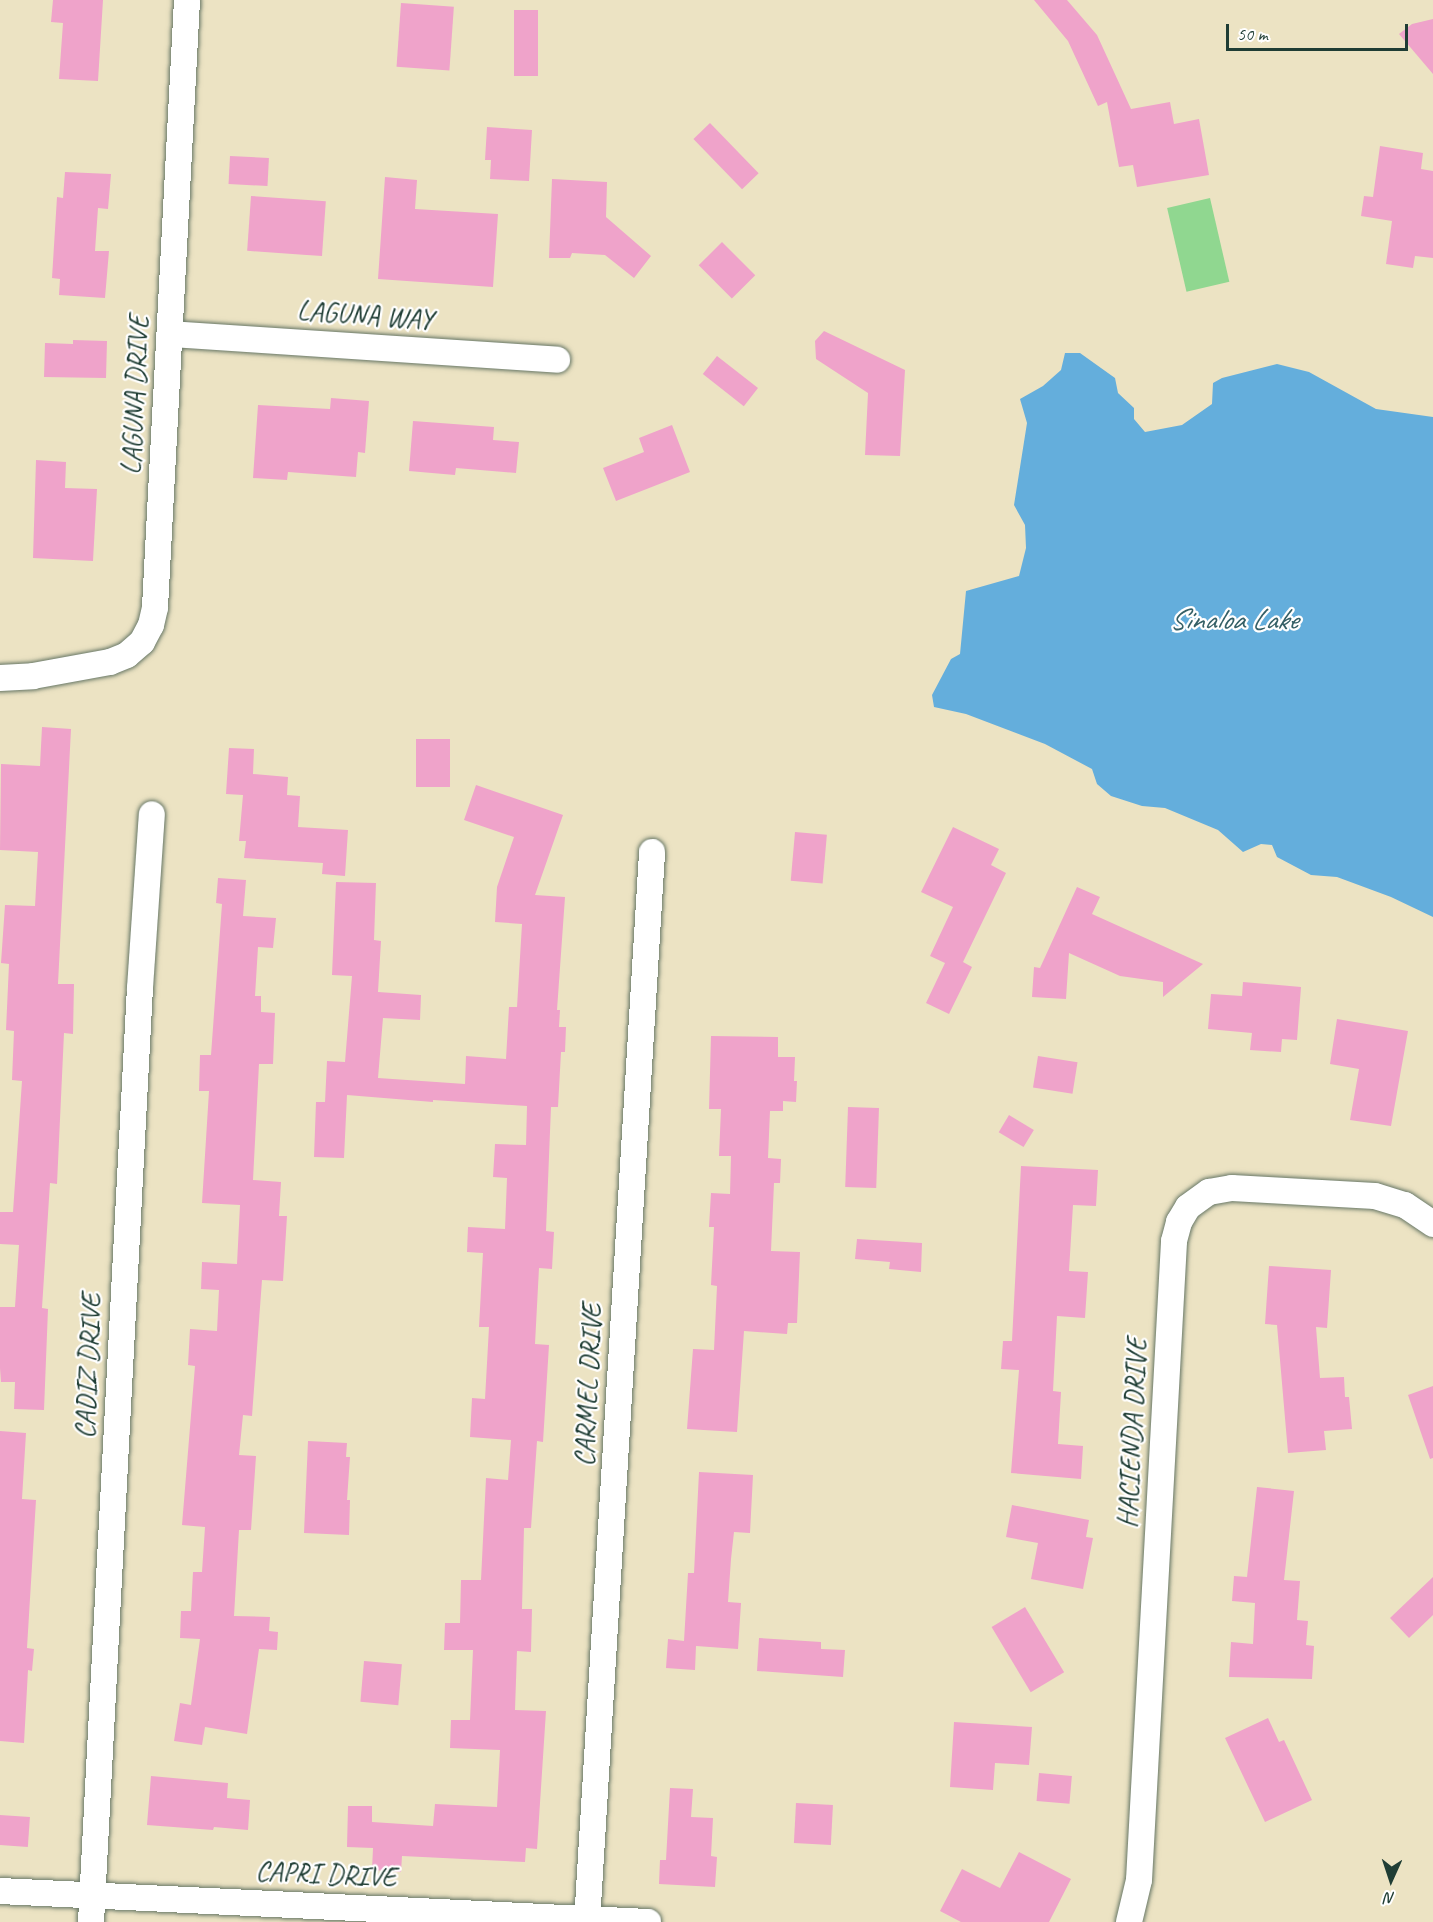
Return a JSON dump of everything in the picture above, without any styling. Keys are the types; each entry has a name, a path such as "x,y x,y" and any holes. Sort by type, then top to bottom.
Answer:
{"street":[{"name":"LAGUNA DRIVE","path":"0,678 33,676 110,662 127,655 142,642 151,625 155,607 187,0"},
{"name":"LAGUNA WAY","path":"170,334 557,360"},
{"name":"CADIZ DRIVE","path":"91,1922 140,988 152,814"},
{"name":"CARMEL DRIVE","path":"587,1920 652,852"},
{"name":"HACIENDA DRIVE","path":"1129,1922 1139,1880 1174,1241 1179,1222 1188,1207 1209,1192 1232,1188 1375,1196 1405,1205 1433,1224"},
{"name":"CAPRI DRIVE","path":"0,1891 93,1893 648,1922"}],"green space":[{"path":"1210,198 1229,282 1186,292 1167,208"}],"water":[{"name":"Sinaloa Lake","path":"1065,353 1080,353 1115,378 1118,393 1134,408 1134,419 1145,432 1182,425 1212,404 1213,383 1222,378 1277,364 1309,372 1376,409 1433,417 1433,917 1391,897 1337,877 1311,875 1277,857 1272,845 1261,844 1243,852 1218,830 1165,808 1142,806 1111,796 1097,784 1092,769 1045,744 966,714 934,707 932,695 951,659 960,654 966,591 1019,576 1026,548 1025,525 1014,505 1027,423 1020,399 1043,386 1061,370"}],"building":[{"path":"53,0 103,0 98,81 59,79 63,23 51,22"},
{"path":"1034,0 1067,0 1097,35 1131,109 1170,102 1174,124 1199,119 1209,175 1137,187 1133,165 1119,167 1107,102 1098,106 1068,41"},
{"path":"401,3 454,7 449,71 397,67"},
{"path":"514,10 538,10 538,76 514,76"},
{"path":"1433,19 1433,74 1399,34 1412,24"},
{"path":"710,123 759,173 742,189 693,139"},
{"path":"487,127 532,130 529,181 490,179 491,160 485,160"},
{"path":"1380,146 1423,153 1421,169 1433,171 1433,258 1415,256 1413,268 1386,264 1392,221 1361,216 1364,196 1373,197"},
{"path":"230,156 269,158 267,186 229,184"},
{"path":"65,172 111,174 108,209 98,208 95,251 109,251 105,298 59,295 60,279 52,278 57,197 63,198"},
{"path":"385,177 417,180 415,209 498,214 493,287 378,279"},
{"path":"552,179 607,182 606,217 651,256 634,278 605,255 572,253 570,258 549,258"},
{"path":"251,196 326,201 322,256 247,251"},
{"path":"722,242 755,275 732,299 699,265"},
{"path":"824,331 905,370 900,456 865,455 868,393 816,359 815,341"},
{"path":"73,340 107,341 106,378 44,377 45,343 73,344"},
{"path":"717,356 758,388 744,406 703,374"},
{"path":"331,398 369,401 365,453 358,452 356,477 288,472 287,480 253,478 258,405 330,409"},
{"path":"413,421 494,427 493,440 519,442 516,473 456,468 455,475 409,471"},
{"path":"672,425 690,472 616,501 603,468 644,452 639,438"},
{"path":"36,460 66,462 65,488 97,489 93,561 33,558"},
{"path":"42,727 71,729 58,984 74,984 73,1034 64,1033 57,1184 50,1183 42,1308 48,1309 44,1410 14,1409 15,1382 1,1382 0,1368 0,1307 15,1307 19,1245 0,1244 0,1212 13,1212 22,1081 12,1080 14,1031 6,1030 9,964 1,963 5,905 35,906 38,852 0,850 1,764 40,766"},
{"path":"416,739 450,739 450,787 416,787"},
{"path":"229,748 254,749 253,774 288,777 287,795 300,796 298,827 348,830 345,876 322,874 323,863 244,858 246,841 239,841 243,795 226,794"},
{"path":"476,785 563,815 535,895 565,897 557,1010 560,1010 559,1027 566,1027 565,1052 561,1052 558,1107 551,1107 546,1231 554,1232 552,1269 539,1268 535,1344 549,1345 543,1442 537,1441 531,1528 524,1528 522,1609 532,1609 531,1652 517,1651 515,1710 546,1711 537,1849 526,1848 525,1862 402,1856 401,1872 372,1870 373,1848 347,1847 348,1806 372,1806 372,1822 433,1826 435,1804 497,1807 500,1750 450,1748 451,1720 470,1720 473,1650 444,1650 445,1623 460,1623 461,1580 481,1580 486,1478 508,1480 511,1440 470,1437 472,1398 485,1399 489,1327 479,1327 483,1253 467,1252 468,1227 505,1229 507,1178 493,1177 495,1144 526,1145 527,1106 347,1095 344,1158 314,1157 316,1102 325,1102 327,1061 345,1062 352,976 332,975 336,882 376,883 374,940 381,941 378,992 421,995 420,1020 383,1018 378,1078 465,1084 466,1056 506,1059 509,1007 517,1007 522,924 495,922 497,887 514,837 464,820"},
{"path":"953,827 999,849 991,865 1006,873 963,962 972,967 949,1014 926,1003 945,963 930,956 953,907 921,892"},
{"path":"795,832 827,835 823,884 791,881"},
{"path":"218,878 246,880 243,916 276,918 273,948 258,947 255,996 261,996 261,1012 275,1013 273,1064 259,1064 253,1180 281,1182 279,1216 287,1216 283,1281 262,1280 252,1416 243,1415 239,1455 256,1456 251,1530 239,1530 234,1616 270,1617 269,1631 278,1632 277,1650 259,1649 247,1734 205,1727 202,1745 174,1741 180,1703 191,1705 200,1639 180,1638 181,1611 191,1611 193,1572 202,1572 205,1527 182,1525 195,1366 188,1365 190,1329 217,1331 219,1290 201,1289 202,1262 237,1264 240,1205 202,1203 209,1091 199,1091 200,1055 211,1055 222,904 216,903"},
{"path":"1077,887 1100,897 1092,914 1203,964 1163,997 1163,982 1120,976 1069,953 1066,999 1032,997 1034,967 1040,968"},
{"path":"1243,982 1301,987 1297,1040 1282,1039 1281,1052 1250,1050 1252,1033 1208,1029 1211,994 1242,996"},
{"path":"1337,1019 1408,1031 1391,1126 1350,1120 1359,1069 1330,1064"},
{"path":"711,1036 778,1037 778,1057 795,1057 794,1081 797,1081 796,1102 783,1101 783,1111 770,1111 768,1158 781,1159 780,1183 774,1183 771,1251 800,1252 797,1323 788,1323 787,1334 744,1331 737,1432 687,1429 693,1349 714,1350 717,1286 711,1285 714,1227 709,1227 711,1193 730,1194 731,1156 719,1156 721,1109 709,1109"},
{"path":"1038,1056 1078,1062 1073,1094 1033,1088"},
{"path":"848,1107 879,1108 876,1188 845,1187"},
{"path":"1009,1115 1034,1130 1024,1147 999,1132"},
{"path":"1021,1166 1098,1170 1096,1206 1073,1205 1069,1271 1088,1272 1085,1318 1057,1316 1053,1391 1061,1392 1058,1444 1083,1446 1081,1479 1011,1473 1019,1370 1001,1369 1003,1341 1012,1341"},
{"path":"857,1239 922,1243 921,1272 889,1269 890,1262 855,1259"},
{"path":"1269,1266 1331,1270 1327,1328 1316,1327 1320,1378 1344,1377 1345,1397 1349,1397 1352,1429 1324,1431 1326,1450 1288,1453 1277,1325 1265,1324"},
{"path":"1433,1386 1433,1458 1430,1459 1408,1395"},
{"path":"0,1431 26,1433 22,1499 36,1500 27,1648 34,1649 32,1671 28,1670 24,1743 0,1741"},
{"path":"308,1441 347,1443 346,1457 350,1457 347,1500 350,1500 349,1535 304,1533"},
{"path":"699,1472 753,1475 750,1533 734,1532 731,1559 728,1602 741,1603 738,1649 696,1646 695,1670 666,1668 668,1639 684,1641 688,1573 694,1573"},
{"path":"1257,1487 1294,1491 1284,1580 1300,1581 1297,1620 1308,1621 1306,1645 1314,1646 1312,1679 1229,1677 1231,1642 1253,1644 1255,1603 1232,1601 1234,1576 1247,1577"},
{"path":"1012,1505 1089,1520 1086,1537 1093,1538 1083,1589 1031,1579 1038,1543 1006,1537"},
{"path":"1433,1577 1433,1615 1409,1638 1390,1618"},
{"path":"1025,1607 1064,1672 1031,1692 992,1627"},
{"path":"759,1638 821,1642 821,1649 845,1650 843,1677 757,1671"},
{"path":"364,1661 402,1664 398,1705 360,1702"},
{"path":"1268,1718 1279,1742 1284,1740 1312,1800 1265,1822 1225,1738"},
{"path":"954,1722 1032,1727 1029,1765 995,1763 993,1790 950,1787"},
{"path":"1039,1773 1072,1776 1069,1804 1037,1801"},
{"path":"151,1776 228,1783 227,1798 250,1800 248,1830 147,1825"},
{"path":"670,1788 693,1789 691,1817 713,1818 711,1856 717,1857 715,1887 659,1884 660,1860 666,1860"},
{"path":"796,1803 833,1805 831,1845 794,1843"},
{"path":"0,1815 30,1817 28,1847 0,1845"},
{"path":"1019,1852 1071,1879 1049,1922 961,1922 940,1911 962,1869 1000,1888"}]}
